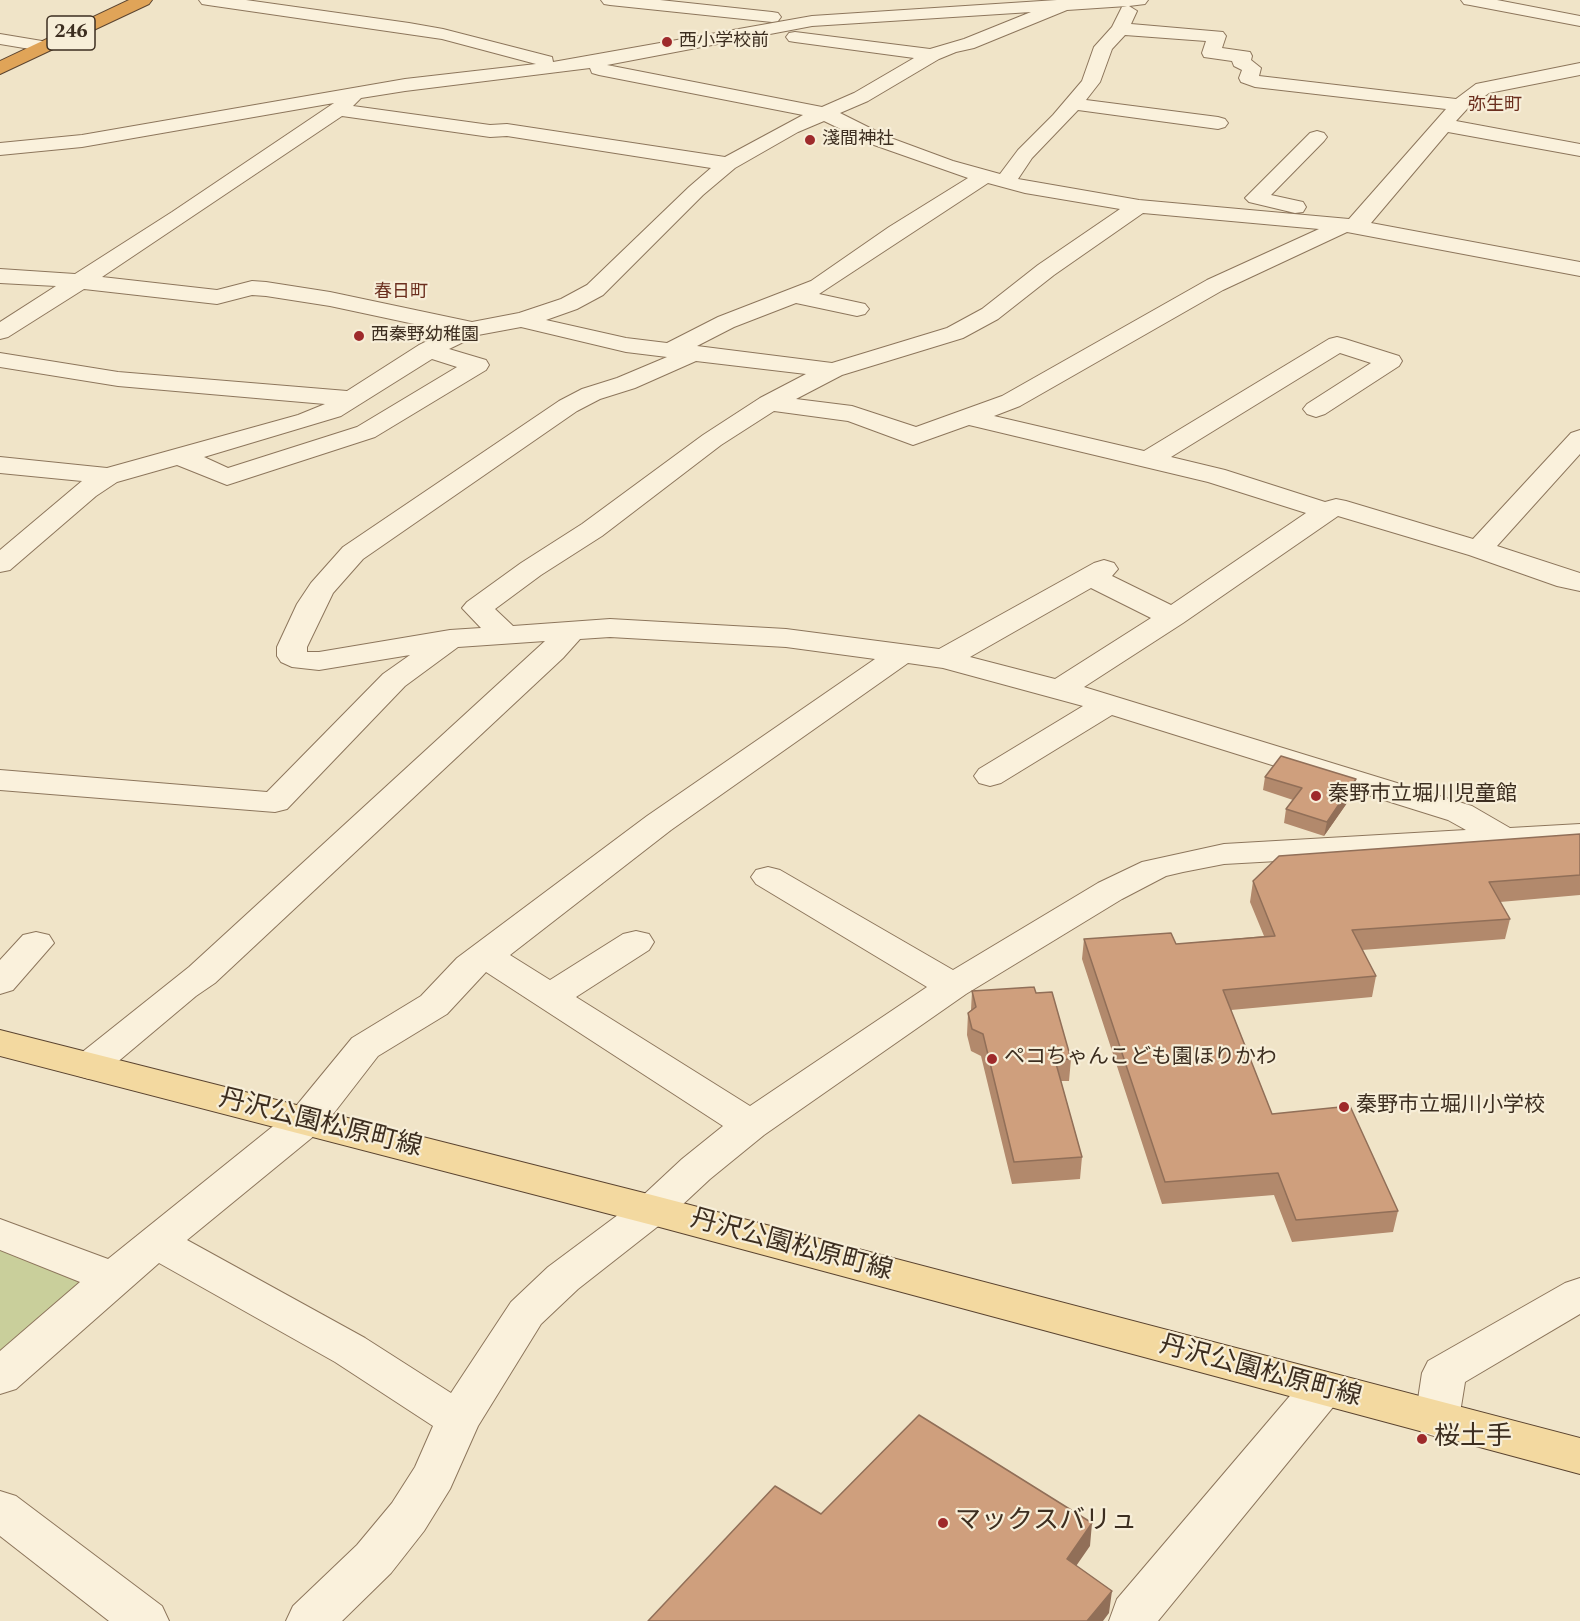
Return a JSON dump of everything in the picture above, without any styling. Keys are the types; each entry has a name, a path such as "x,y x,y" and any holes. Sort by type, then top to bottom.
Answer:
{"highway":[{"name":"246","path":"0,68 42,46 143,0"}],"main road":[{"name":"丹沢公園松原町線","path":"0,1043 652,1210 1580,1456"}],"street":[{"path":"208,0 443,34 569,65 826,114 881,141 995,180 1139,206 1351,224"},
{"path":"610,0 812,13 1064,5 1139,0"},
{"path":"1133,0 1119,29 1103,47 1090,82 1073,104 1025,154 995,180 897,232 819,286 726,322 682,351 679,361 626,383 591,393 568,406 353,553 321,589 312,604 292,647 292,656 303,661 319,661 450,639 610,628 786,638 944,659 1059,688 1460,813 1502,837"},
{"path":"1470,0 1580,21"},
{"path":"0,564 87,490 108,476 267,433 342,405 428,350 472,329 524,319 569,304 595,290 696,191 728,164 791,128 861,97 932,55 990,35 1064,5"},
{"path":"0,149 82,141 355,93 632,56 761,29 812,13"},
{"path":"761,29 769,33 788,36 932,55"},
{"path":"1119,29 1217,36 1211,53 1243,56 1241,62 1252,68 1248,78 1255,81 1460,105"},
{"path":"0,39 42,46"},
{"path":"769,403 852,414 904,431 913,437 970,418 1043,385 1215,285 1351,224 1460,105 1483,88 1580,69"},
{"path":"0,332 180,217 338,110 355,93"},
{"path":"1073,104 1218,123"},
{"path":"338,110 490,131 507,130 728,164"},
{"path":"1443,125 1580,150"},
{"path":"1317,137 1256,198 1351,224 1580,269"},
{"path":"505,634 477,608 531,569 592,530 711,440 769,403 833,370 955,333 990,314 1046,270 1139,206"},
{"path":"0,276 78,281 217,297 252,288 266,289 353,304 472,329"},
{"path":"796,296 857,309"},
{"path":"524,319 534,324 626,345 833,370"},
{"path":"1148,460 1337,344 1390,361 1316,409"},
{"path":"181,457 227,477 366,432 477,365 428,350"},
{"path":"0,360 118,379 342,405 366,432"},
{"path":"970,418 1216,476 1327,511"},
{"path":"1479,549 1580,438"},
{"path":"0,465 108,476"},
{"path":"1059,688 1173,617 1336,507 1479,549 1567,580 1580,582"},
{"path":"944,659 1097,573 1173,617"},
{"path":"89,1066 202,975 543,660 573,629"},
{"path":"0,780 275,802 394,680 450,639"},
{"path":"0,1377 156,1242 306,1121 366,1047 434,1005 470,966 659,822 903,653"},
{"path":"990,776 1109,704"},
{"path":"310,1621 374,1559 408,1517 434,1476 458,1420 526,1313 563,1278 652,1210 696,1169 750,1125 953,986 1110,891 1154,869 1180,862 1224,854 1580,834"},
{"path":"768,877 953,986"},
{"path":"550,997 636,942"},
{"path":"0,982 36,944"},
{"path":"486,956 750,1125"},
{"path":"0,1234 113,1278"},
{"path":"156,1242 350,1350 458,1420"},
{"path":"1437,1419 1444,1373 1580,1294"},
{"path":"1133,1621 1134,1614 1322,1389"},
{"path":"0,1510 144,1621"}],"green space":[{"path":"0,1250 81,1281 80,1294 0,1364"}],"building":[{"name":"秦野市立堀川児童館","path":"1281,756 1356,779 1327,822 1286,809 1302,788 1265,777"},
{"path":"1580,834 1580,875 1489,882 1510,919 1352,930 1376,976 1223,990 1272,1114 1350,1106 1398,1211 1296,1220 1278,1173 1165,1182 1084,939 1171,933 1176,944 1275,936 1253,881 1279,856"},
{"path":"1034,987 1036,993 1052,992 1071,1059 1055,1060 1082,1157 1014,1162 983,1034 972,1029 968,1013 976,1007 972,991"},
{"name":"マックスバリュ","path":"919,1415 1092,1523 1067,1559 1112,1591 1087,1621 648,1621 775,1486 821,1514"}],"place":[{"name":"西小学校前","path":"667,42"},
{"name":"淺間神社","path":"810,140"},
{"name":"西秦野幼稚園","path":"359,336"},
{"name":"秦野市立堀川児童館","path":"1316,796"},
{"name":"ペコちゃんこども園ほりかわ","path":"992,1059"},
{"name":"秦野市立堀川小学校","path":"1344,1107"},
{"name":"桜土手","path":"1422,1439"},
{"name":"マックスバリュ","path":"943,1523"}],"district":[{"name":"弥生町","path":"1495,106"},
{"name":"春日町","path":"401,293"}]}
